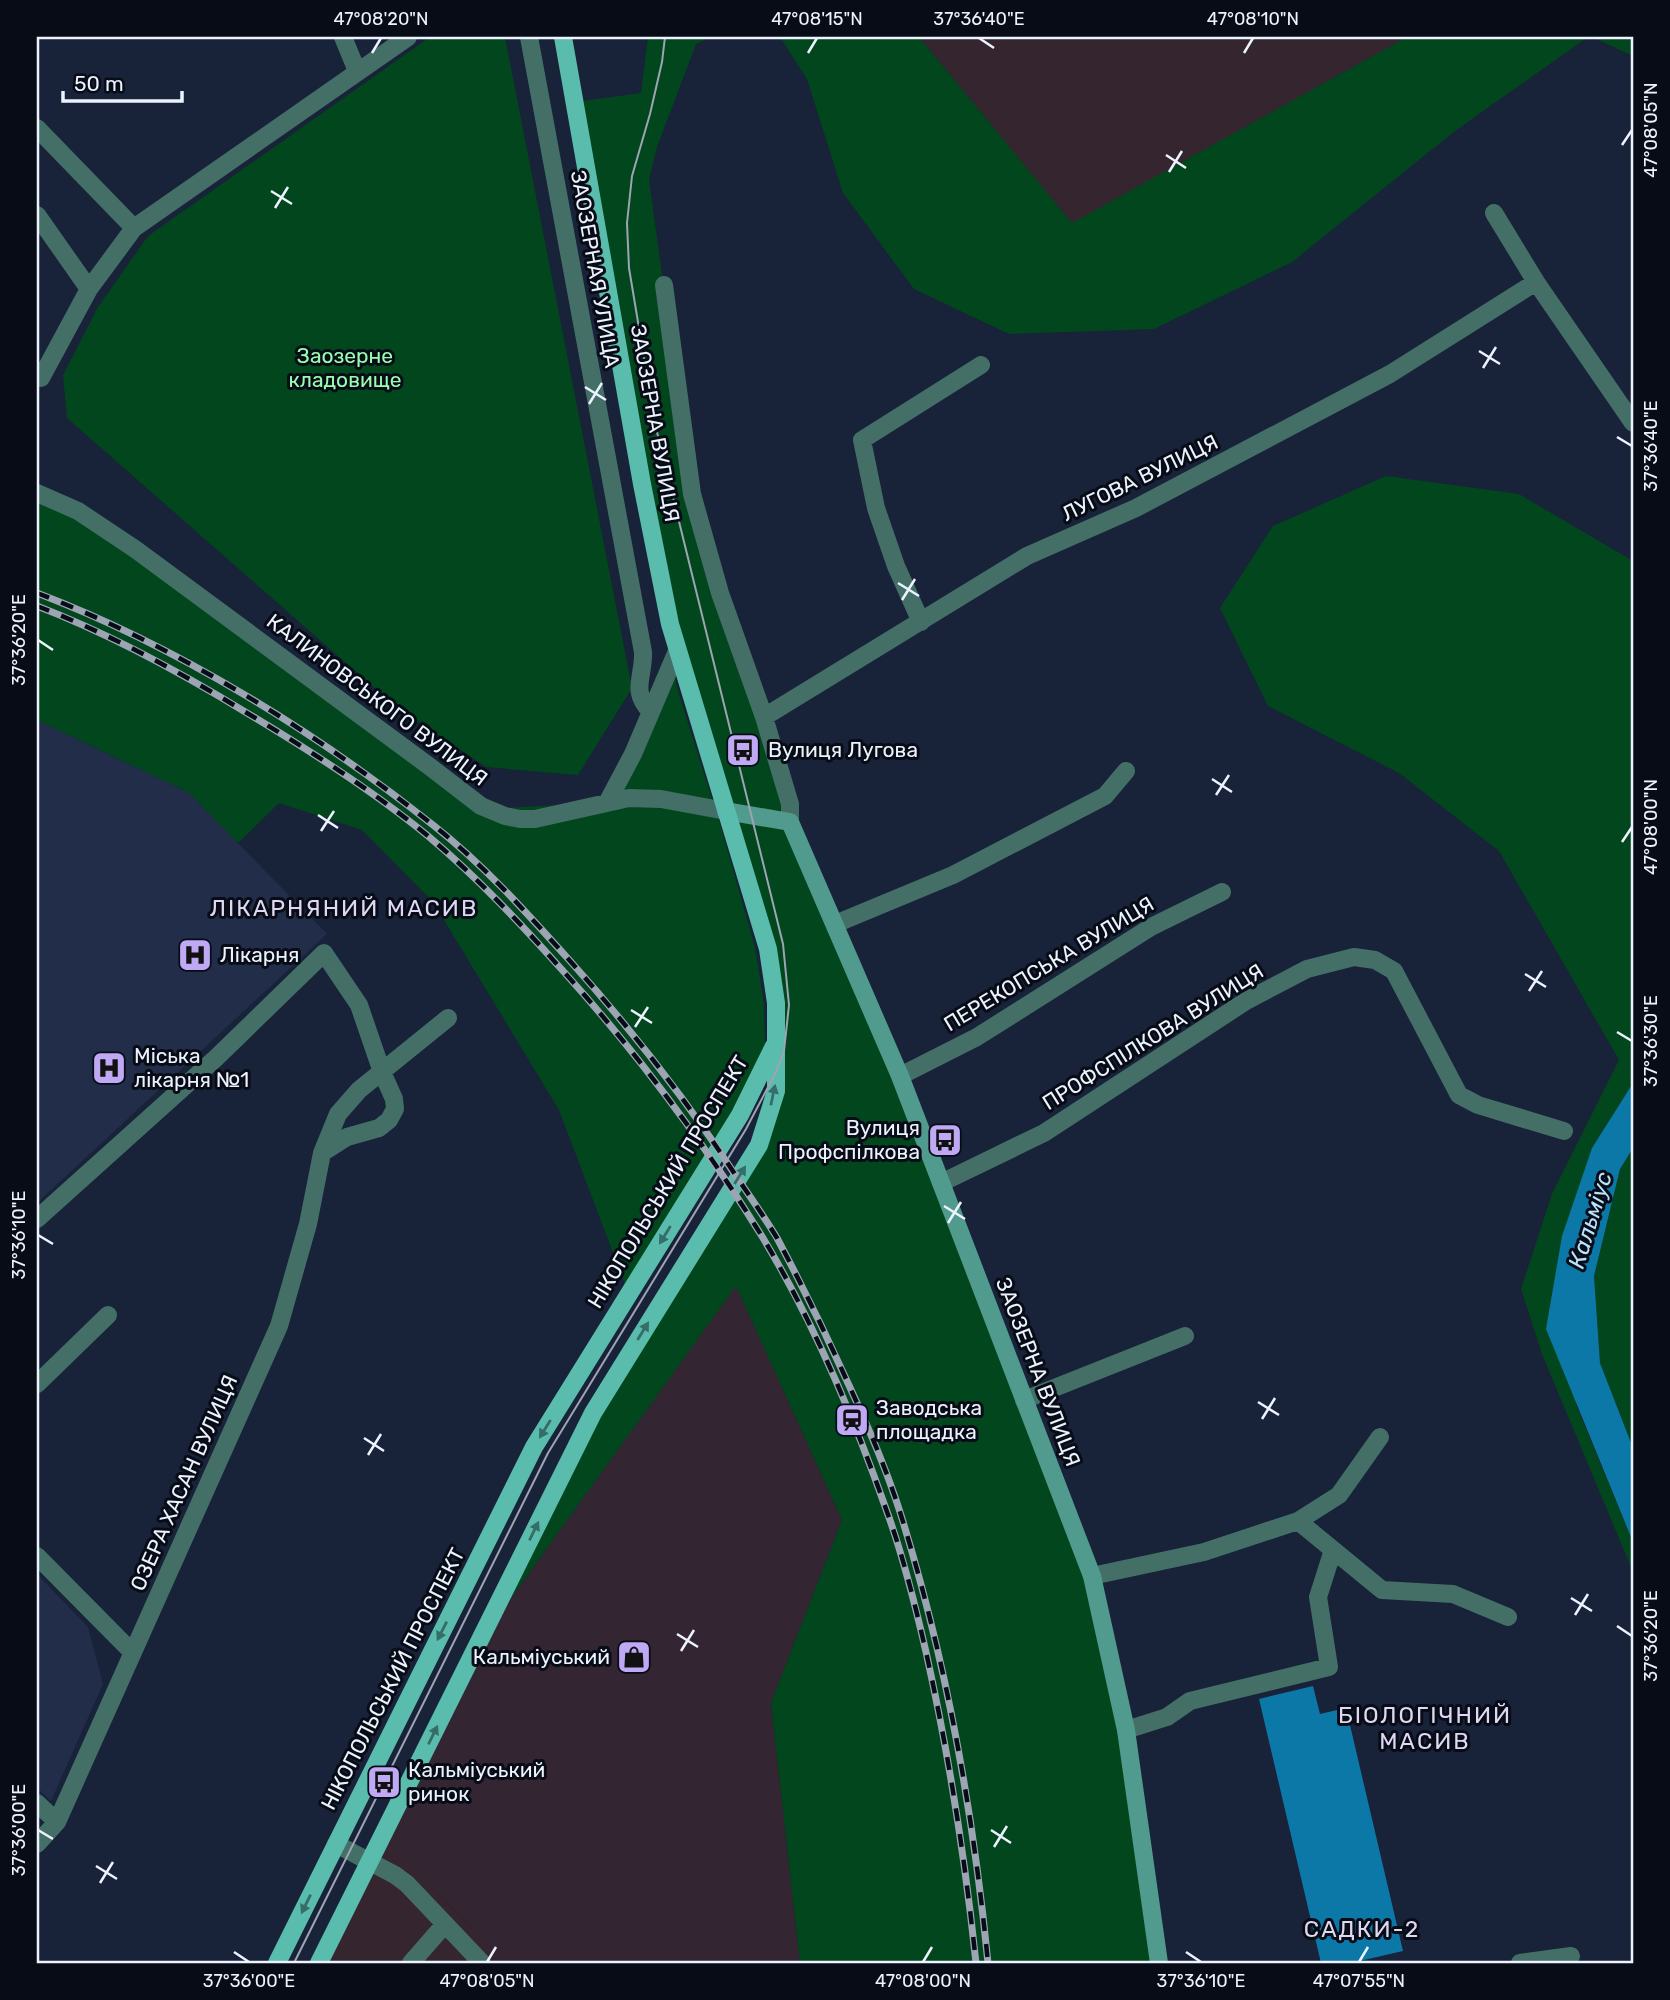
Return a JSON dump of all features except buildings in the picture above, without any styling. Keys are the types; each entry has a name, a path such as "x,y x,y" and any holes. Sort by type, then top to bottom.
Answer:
{"main road":[{"name":"ЗАОЗЕРНА ВУЛИЦЯ","path":"563,37 639,471 677,651 768,949 776,1003 775,1043"},
{"name":"НІКОПОЛЬСЬКИЙ ПРОСПЕКТ","path":"277,1963 534,1447 740,1115 775,1043"},
{"name":"НІКОПОЛЬСЬКИЙ ПРОСПЕКТ","path":"320,1963 593,1413 759,1145 776,1091 775,1043"}],"street":[{"path":"342,37 357,71"},
{"path":"41,378 89,289 134,228 408,37"},
{"name":"ЗАОЗЕРНАЯ УЛИЦА","path":"529,37 643,652 639,694 643,704 651,712"},
{"path":"37,128 134,228"},
{"path":"1494,213 1536,282 1633,424"},
{"path":"37,215 89,289"},
{"name":"ЛУГОВА ВУЛИЦЯ","path":"764,718 1027,556 1136,508 1390,374 1536,282"},
{"name":"ЗАОЗЕРНА ВУЛИЦЯ","path":"664,285 692,494 720,593 764,718 790,804 790,822 900,1076 1092,1576 1126,1730 1159,1963"},
{"path":"921,622 896,566 876,508 862,440 981,365"},
{"name":"КАЛИНОВСЬКОГО ВУЛИЦЯ","path":"37,493 78,511 135,550 481,806 505,817 535,819 629,798 662,799 726,811"},
{"path":"607,803 677,651"},
{"path":"835,924 953,875 1105,796 1126,771"},
{"path":"726,811 790,822"},
{"name":"ПЕРЕКОПСЬКА ВУЛИЦЯ","path":"900,1076 976,1037 1151,927 1222,892"},
{"path":"37,1219 216,1058 324,953 359,1005 394,1099 395,1109 390,1120 379,1128 347,1138 322,1153"},
{"name":"ПРОФСПІЛКОВА ВУЛИЦЯ","path":"941,1183 1044,1133 1246,1001 1307,969 1354,957 1376,960 1394,971 1459,1095 1478,1105 1564,1132"},
{"name":"ОЗЕРА ХАСАН ВУЛИЦЯ","path":"37,1844 57,1822 278,1326 308,1224 322,1153 338,1114 359,1090 448,1018"},
{"path":"37,1384 108,1315"},
{"path":"1024,1400 1185,1336"},
{"path":"1092,1576 1204,1552 1298,1521 1339,1495 1380,1437"},
{"path":"1298,1521 1382,1591 1453,1594 1508,1617"},
{"path":"1126,1730 1167,1717 1190,1701 1329,1667 1318,1597 1334,1550"},
{"path":"37,1556 133,1653"},
{"path":"37,1803 57,1822"},
{"path":"336,1844 407,1884 482,1963"},
{"path":"411,1963 445,1924"},
{"path":"1520,1963 1571,1956"}],"shaded area":[{"path":"919,37 1407,37 1072,224"},
{"name":"Міська лікарня №1","path":"37,720 188,792 327,934 37,1203"},
{"name":"Кальміуський","path":"736,1285 842,1520 771,1703 800,1963 504,1963 388,1840 501,1612"},
{"path":"37,1574 88,1627 103,1684 51,1801 37,1788"},
{"path":"388,1840 504,1963 327,1963"}],"green space":[{"name":"Заозерне кладовище","path":"430,37 505,37 632,688 578,775 486,767 395,706 67,418 63,375 98,307 148,236"},
{"path":"648,37 711,37 696,44 657,147 649,180 692,494 790,804 1092,1576 1159,1963 800,1963 771,1703 842,1520 736,1286 501,1612 599,1416 764,1149 777,1002 691,686 575,102 641,93"},
{"path":"780,37 919,37 1072,223 1407,37 1588,37 1455,131 1292,262 1154,329 1009,334 914,289 843,193 807,79"},
{"path":"1592,37 1633,37 1633,56"},
{"path":"1386,476 1519,494 1633,561 1633,1083 1592,1148 1576,1405 1633,1542 1633,1572 1542,1354 1521,1289 1552,1194 1619,1060 1499,851 1399,773 1268,706 1220,608 1273,526"},
{"path":"37,489 465,797 504,808 596,803 662,805 718,817 755,947 764,1004 765,1049 749,1085 626,1287 559,1110 433,902 362,830 279,803 238,843 188,792 37,720"},
{"path":"669,648 678,691 713,802 607,790 663,678"},
{"path":"1633,1148 1633,1448 1600,1363 1594,1276 1620,1169"}],"water":[{"name":"Кальміус","path":"1633,1083 1633,1148 1620,1169 1594,1276 1600,1363 1633,1448 1633,1542 1546,1329 1562,1236 1592,1148"},
{"path":"1313,1686 1320,1714 1346,1708 1403,1951 1351,1963 1321,1963 1259,1699"}],"tram line":[{"path":"294,1963 548,1453 746,1129 784,1051 789,1005 783,944 655,424 629,268 627,223 632,176 650,114 665,37"}],"railway":[{"path":"37,593 141,639 243,694 341,757 433,825 505,890 594,988 659,1067 719,1150 777,1238 804,1291 869,1430 900,1512 931,1623 956,1735 988,1963"},
{"path":"37,606 118,641 222,698 340,771 428,836 499,902 591,1003 670,1100 718,1168 763,1238 815,1336 860,1440 898,1544 922,1634 942,1729 976,1963"}],"place":[{"name":"Вулиця Лугова","path":"743,750"},
{"name":"Лікарня","path":"195,955"},
{"name":"Міська лікарня №1","path":"109,1068"},
{"name":"Вулиця Профспілкова","path":"945,1140"},
{"name":"Заводська площадка","path":"852,1420"},
{"name":"Кальміуський","path":"634,1657"},
{"name":"Кальміуський ринок","path":"384,1782"}],"district":[{"name":"ЛІКАРНЯНИЙ МАСИВ","path":"344,908"},
{"name":"БІОЛОГІЧНИЙ МАСИВ","path":"1425,1728"},
{"name":"САДКИ-2","path":"1362,1929"}]}
